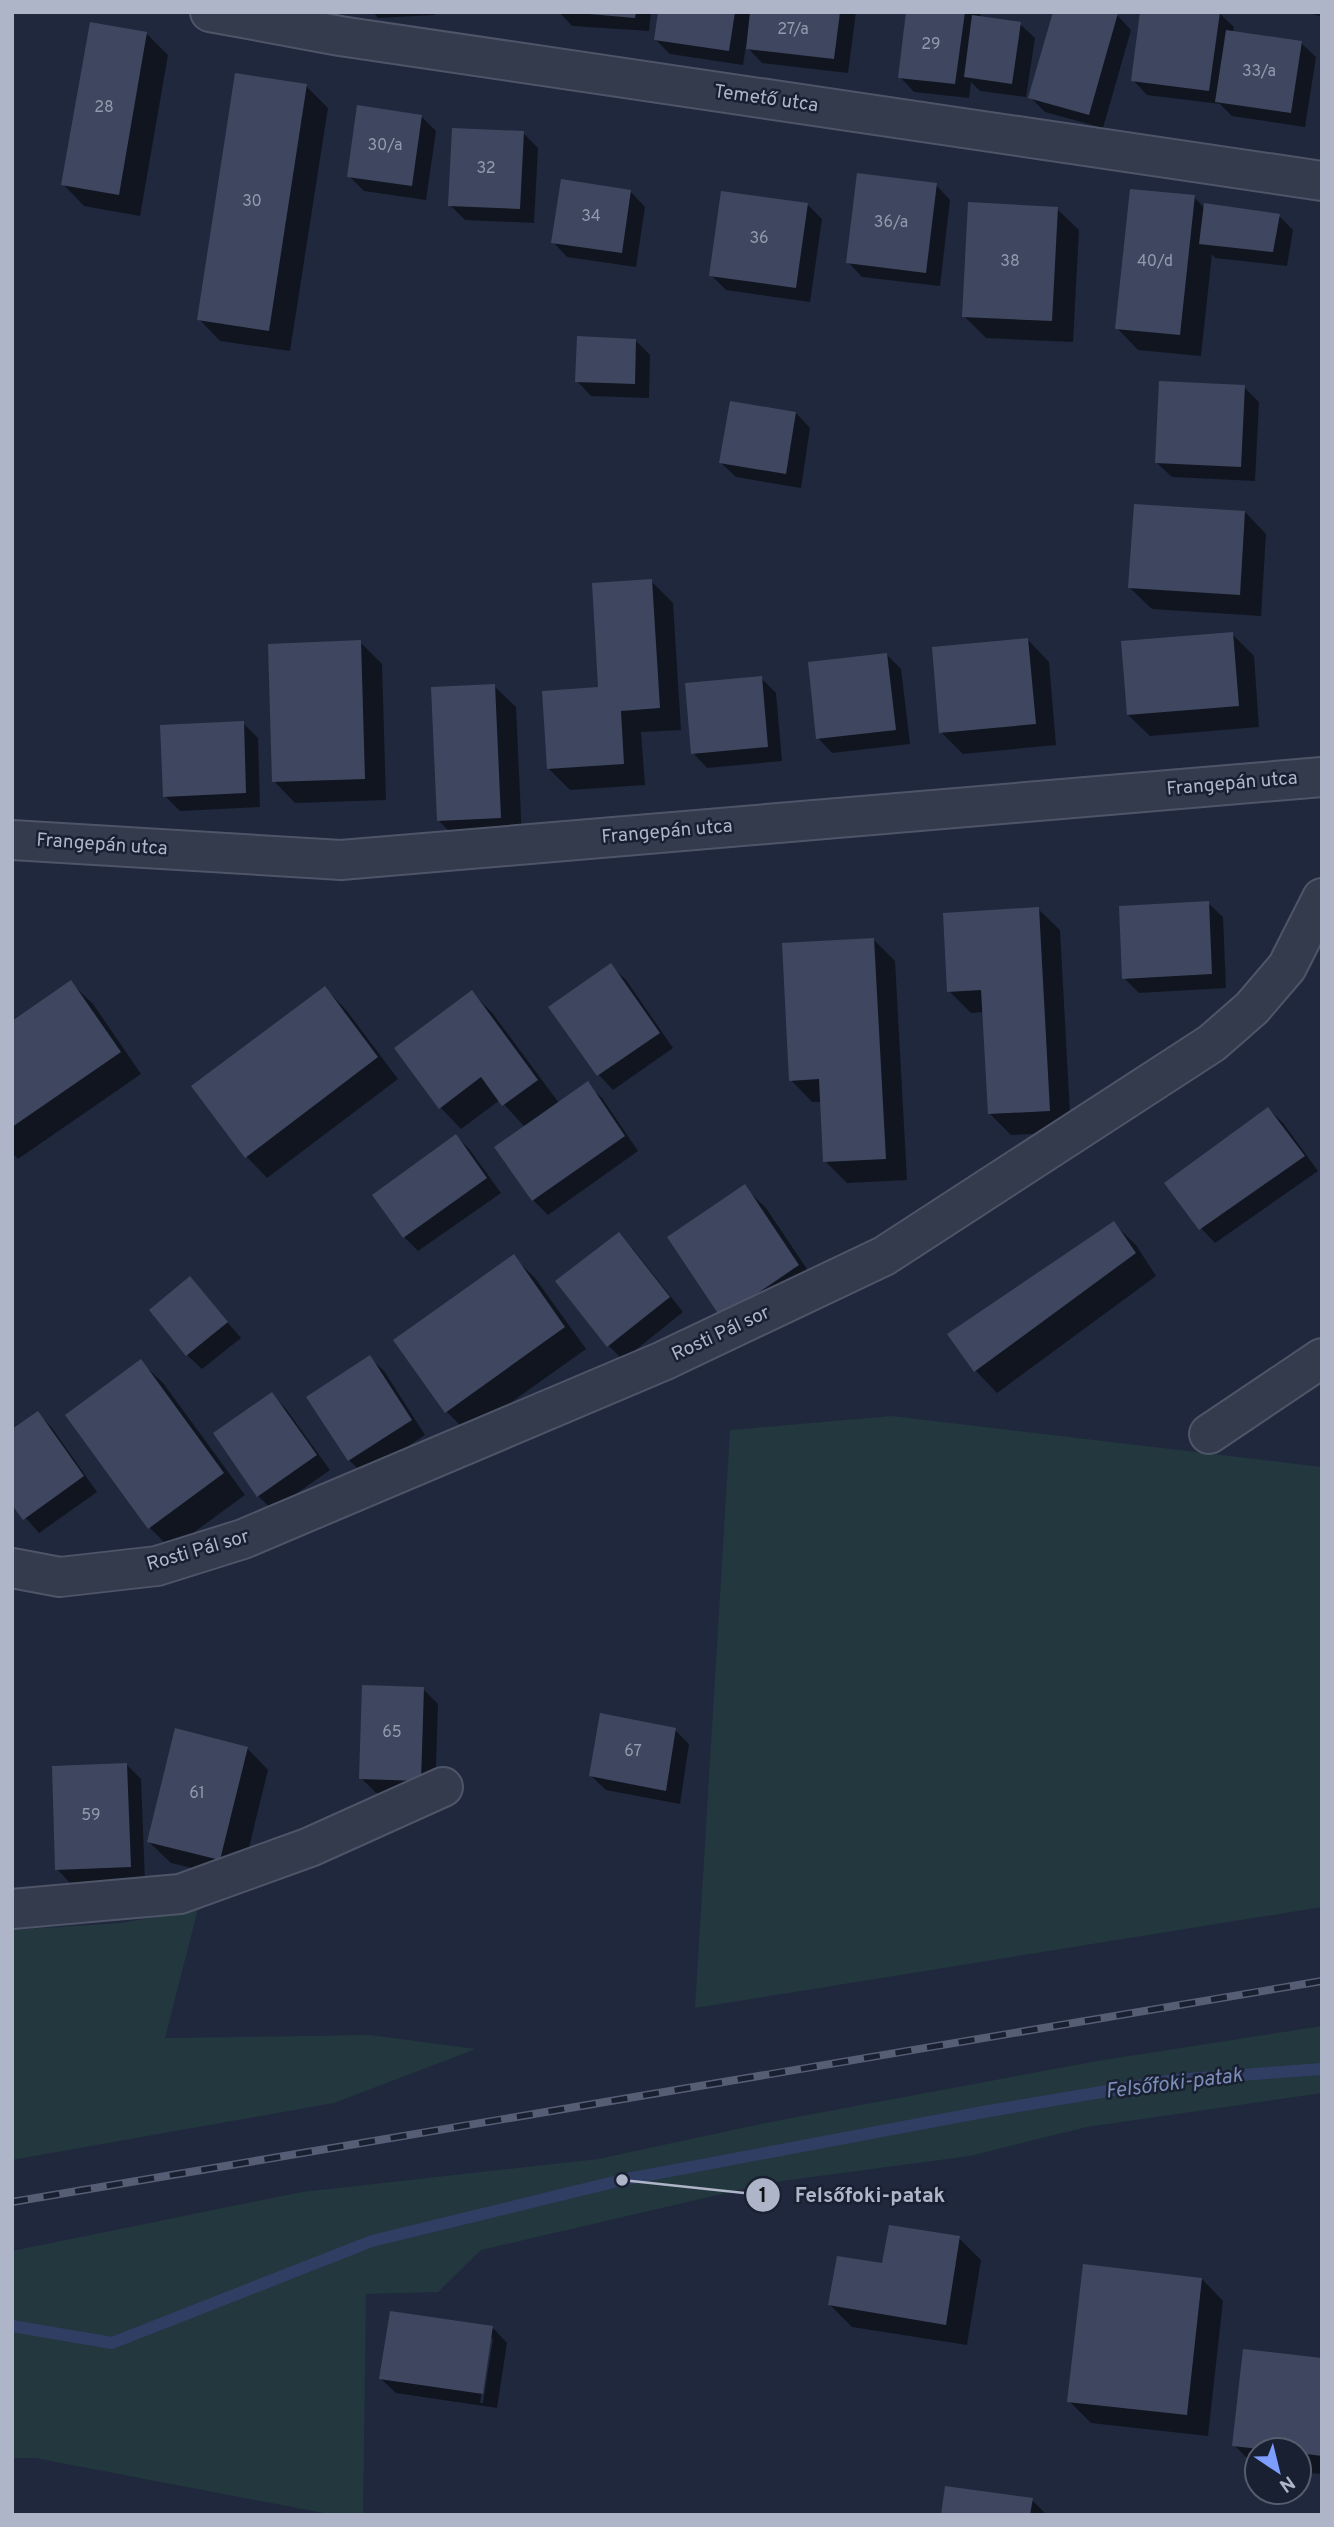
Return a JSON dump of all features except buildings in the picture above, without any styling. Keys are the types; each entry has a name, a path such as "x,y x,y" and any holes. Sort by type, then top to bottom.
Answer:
{"street":[{"name":"Temető utca","path":"210,12 340,36 1322,181"},
{"name":"Frangepán utca","path":"12,840 341,860 1322,777"},
{"name":"Rosti Pál sor","path":"12,1568 60,1577 157,1566 243,1539 663,1361 884,1256 1212,1043 1252,1008 1287,967 1322,898"},
{"path":"1209,1434 1322,1358"},
{"path":"12,1909 180,1895 310,1847 443,1787"}],"shaded area":[{"path":"892,1416 1322,1467 1322,1907 695,2008 730,1430"},
{"path":"198,1909 165,2038 370,2035 476,2049 334,2103 12,2160 12,1930 121,1923"},
{"path":"1322,2026 1322,2093 1087,2127 970,2156 774,2182 481,2250 438,2292 366,2294 363,2515 334,2515 35,2458 12,2458 12,2251 302,2192 598,2159 770,2122 1097,2061"}],"waterway":[{"name":"Felsőfoki-patak","path":"12,2326 112,2343 372,2241 622,2180 983,2112 1173,2080 1322,2069"}],"railway":[{"path":"12,2202 1322,1981"}],"place":[{"name":"Felsőfoki-patak","path":"622,2180"}]}
